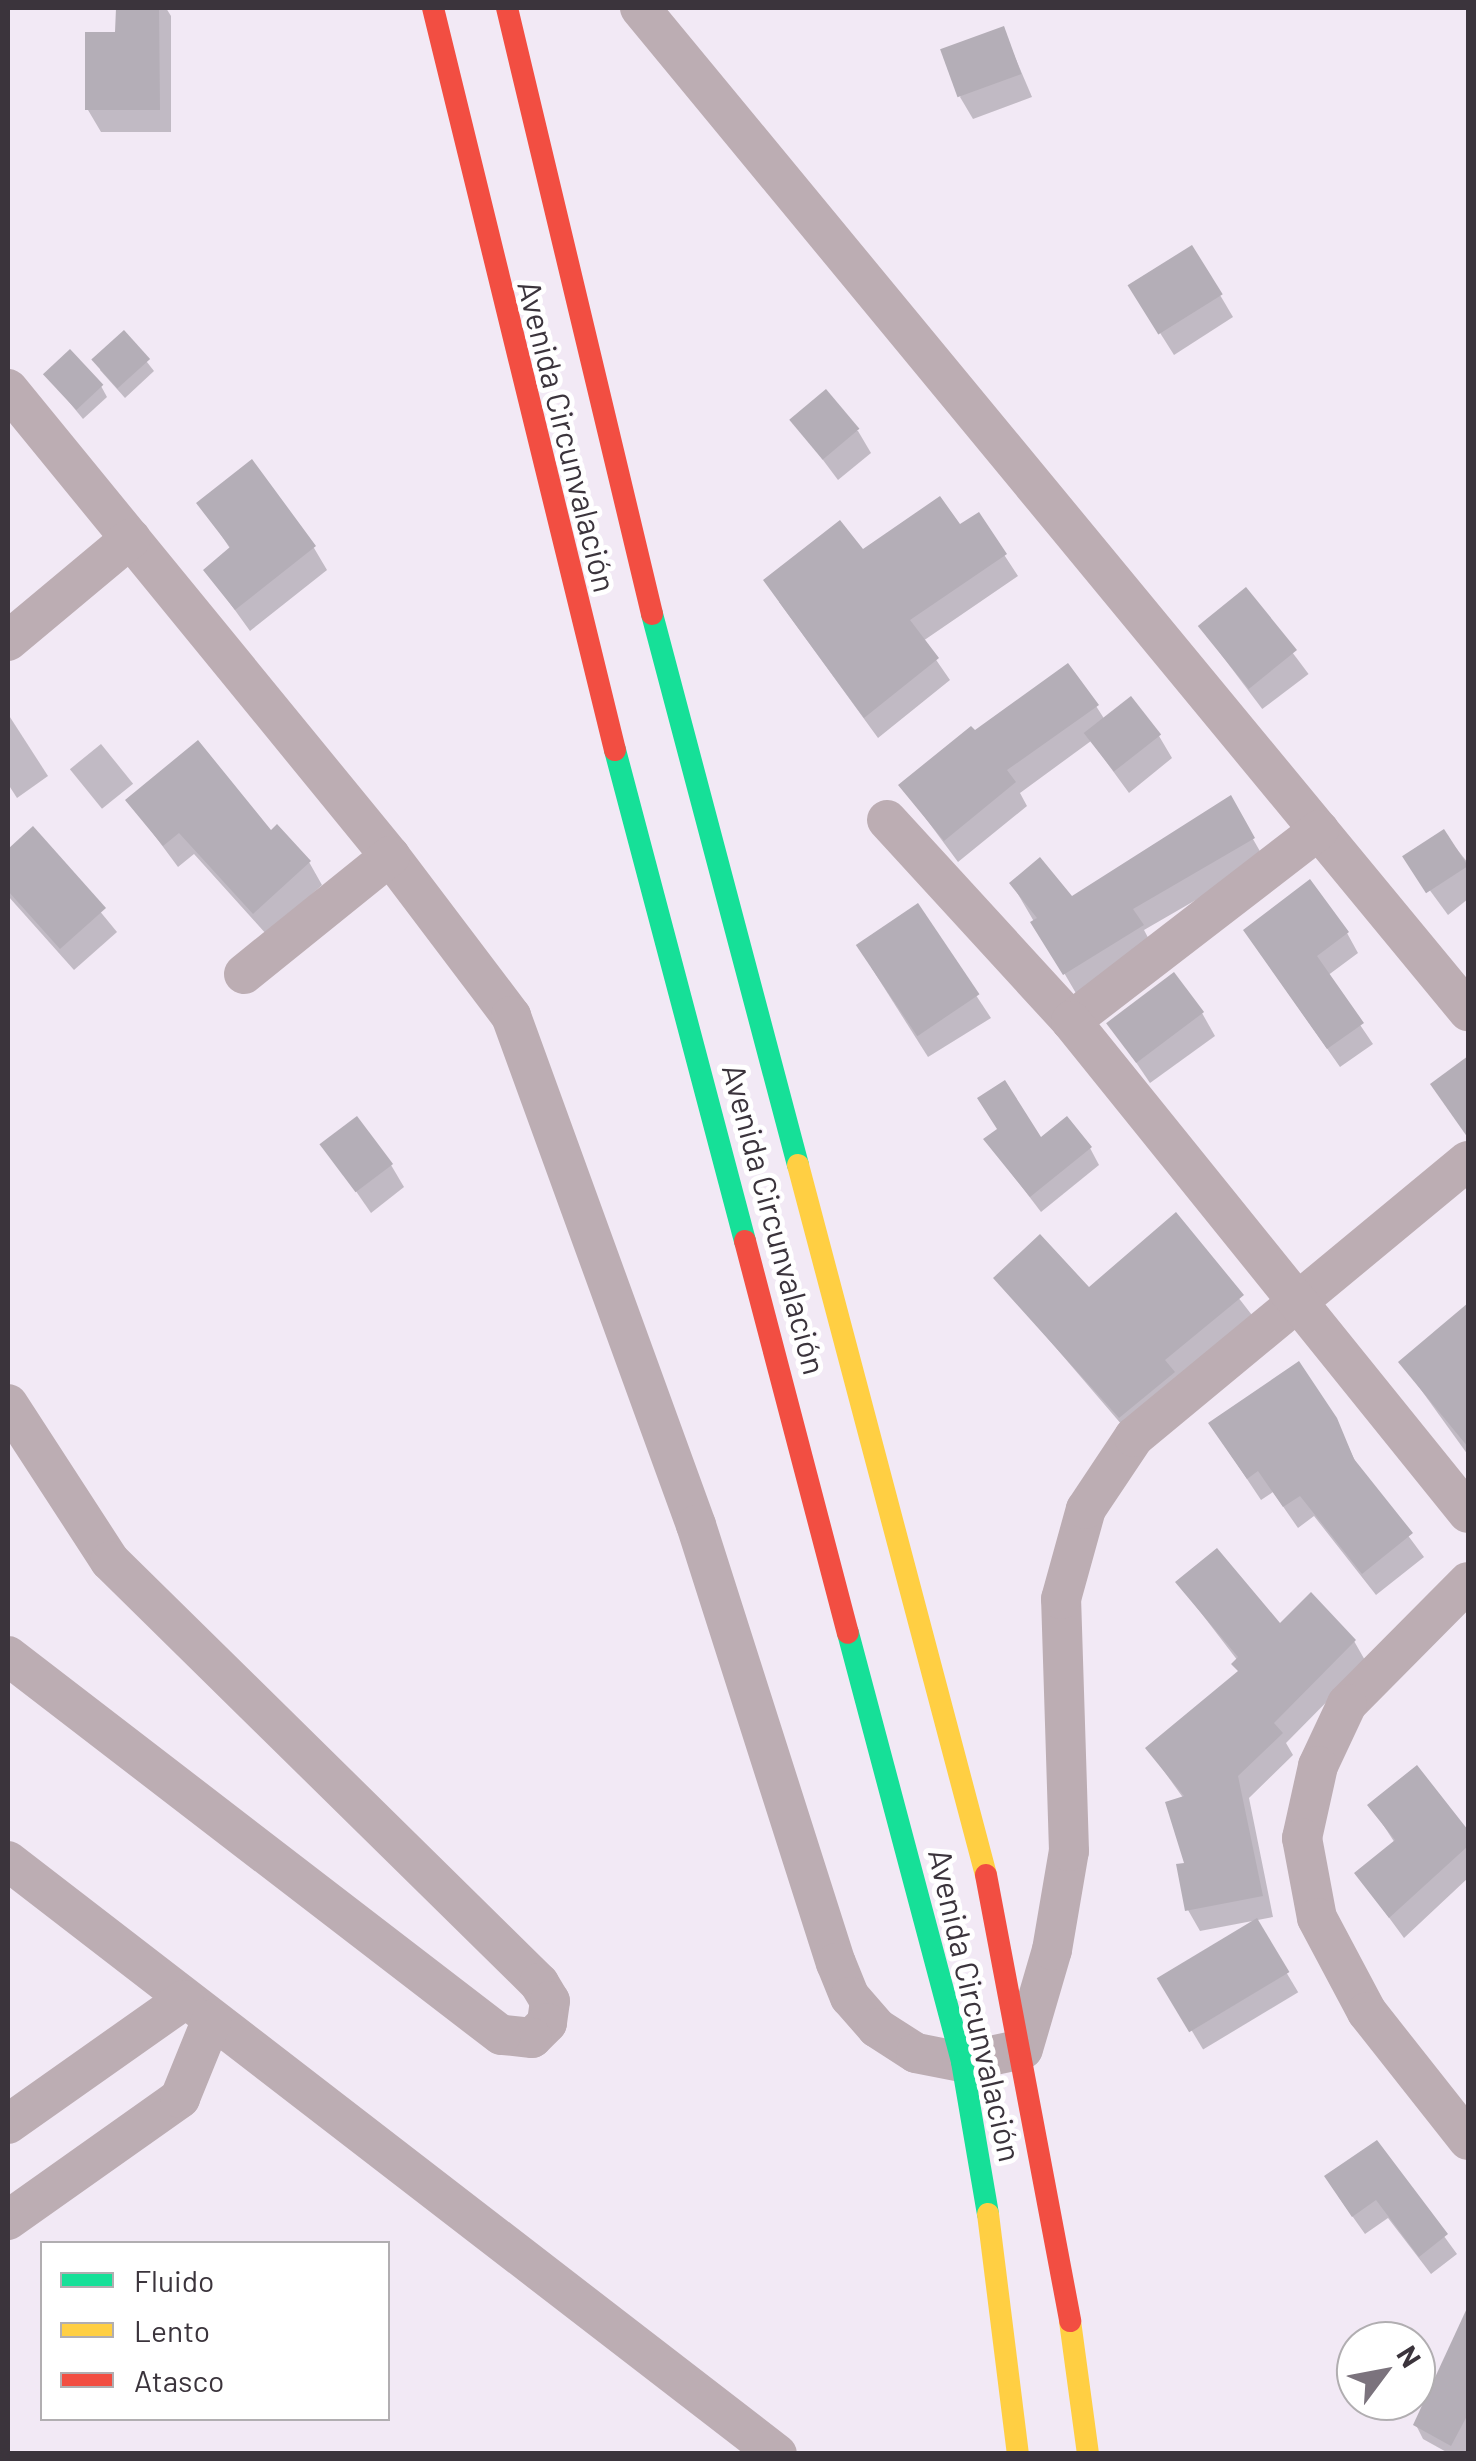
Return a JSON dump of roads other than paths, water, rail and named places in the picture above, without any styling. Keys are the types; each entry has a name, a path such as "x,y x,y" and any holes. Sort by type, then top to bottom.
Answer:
{"highway":[{"name":"Avenida Circunvalación","path":"434,8 558,535 962,2062 1004,2303 1018,2454"},
{"name":"Avenida Circunvalación","path":"508,8 634,547 952,1736 1024,2049 1088,2454"}],"street":[{"path":"640,8 1468,1011"},
{"path":"8,388 496,989 523,1045 696,1524 850,1996 877,2028 907,2048 962,2062 1024,2049 1052,1950 1069,1851 1061,1599 1086,1509 1134,1437 1468,1162"},
{"path":"8,641 131,538"},
{"path":"887,820 1071,1021 1294,1305 1468,1513"},
{"path":"1071,1021 1319,830"},
{"path":"244,974 390,856"},
{"path":"8,1404 110,1561 539,1983 550,2002 542,2032 522,2040 501,2036 8,1656"},
{"path":"1468,1582 1346,1704 1318,1766 1302,1838 1317,1918 1367,2012 1468,2140"},
{"path":"8,1861 778,2454"},
{"path":"11,2117 198,2009"},
{"path":"8,2220 180,2098 198,2009"}]}
